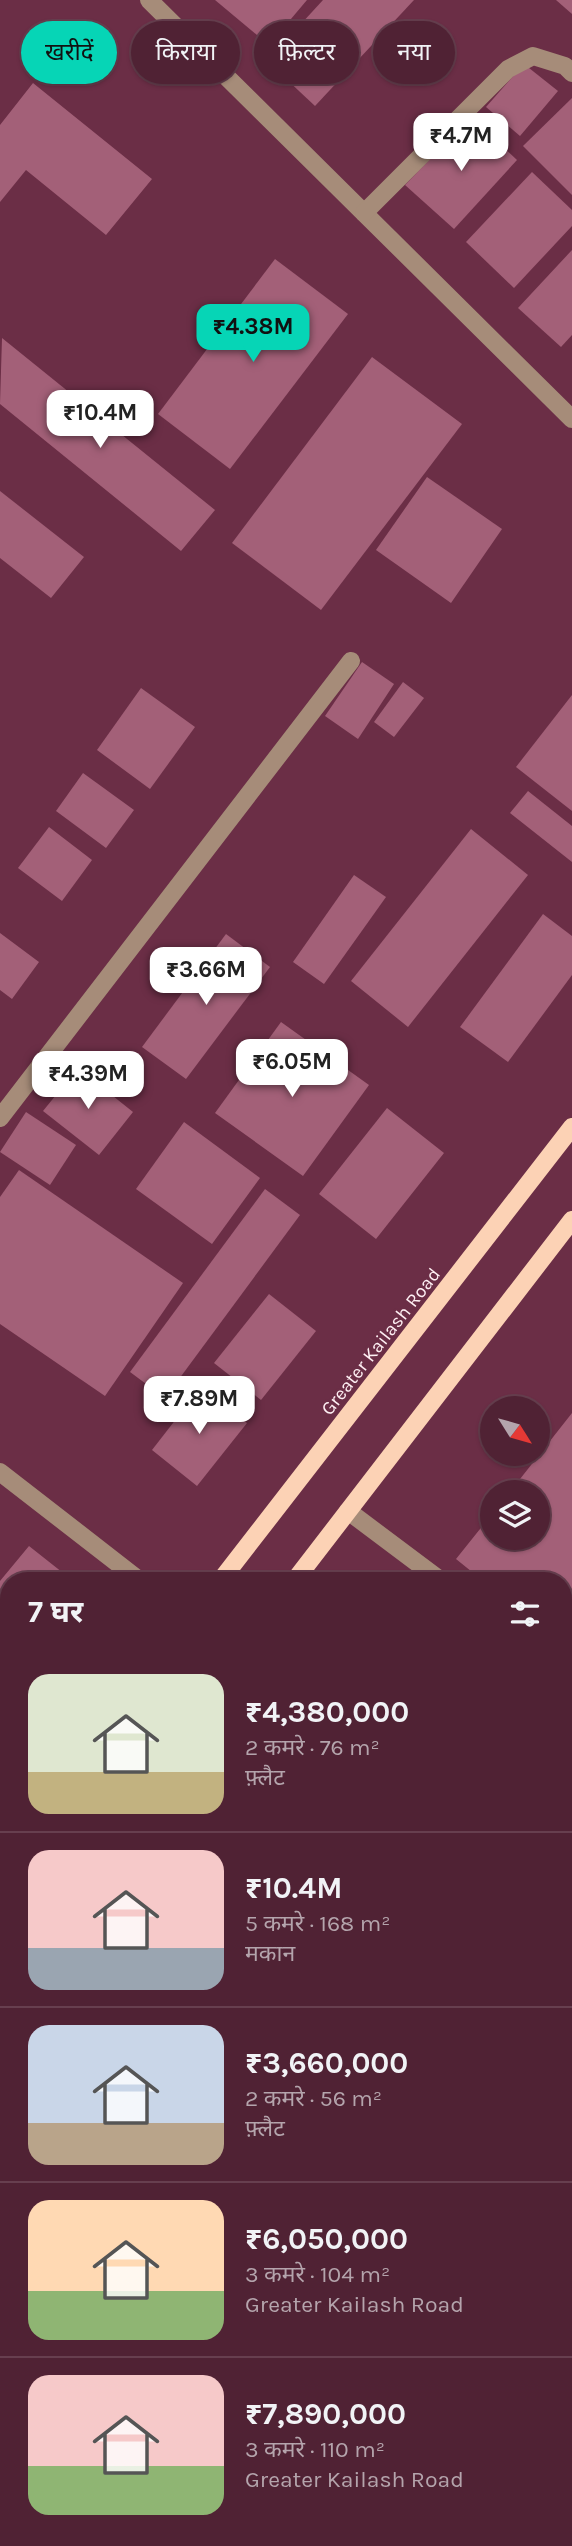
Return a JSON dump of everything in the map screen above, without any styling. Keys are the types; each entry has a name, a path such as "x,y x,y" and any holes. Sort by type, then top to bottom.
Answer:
{"main road":[{"name":"Greater Kailash Road","path":"228,1572 572,1127"},
{"path":"301,1572 572,1220"}],"street":[{"path":"149,0 572,419"},
{"path":"364,213 508,69 533,56 565,66 572,73"},
{"path":"0,1118 351,662"},
{"path":"0,1472 129,1572"},
{"path":"348,1511 429,1572"}],"building":[{"path":"215,0 307,0 289,21 254,21 254,32"},
{"path":"323,0 414,0 394,21 373,21 373,44 359,59 359,21 304,21"},
{"path":"556,0 572,0 572,14"},
{"path":"524,64 558,91 520,136 486,107"},
{"path":"34,84 152,179 106,235 26,170 0,202 0,125"},
{"path":"292,84 336,84 315,106"},
{"path":"572,98 572,195 523,146"},
{"path":"471,117 517,160 454,229 405,185"},
{"path":"532,172 572,210 572,226 514,288 466,242"},
{"path":"572,250 572,335 561,347 518,308"},
{"path":"275,259 348,314 230,469 158,414"},
{"path":"2,338 215,510 181,551 0,404"},
{"path":"372,357 462,424 321,610 232,543"},
{"path":"427,477 502,529 451,603 376,550"},
{"path":"0,491 84,557 51,598 0,558"},
{"path":"362,662 394,684 358,739 325,716"},
{"path":"403,682 424,698 394,737 374,722"},
{"path":"141,688 195,727 150,789 97,750"},
{"path":"572,695 572,811 516,767"},
{"path":"83,773 134,810 106,848 56,811"},
{"path":"528,791 572,826 572,862 510,813"},
{"path":"49,827 92,860 62,901 18,868"},
{"path":"471,829 528,875 408,1027 351,981"},
{"path":"354,875 386,897 324,984 293,962"},
{"path":"543,914 572,936 572,975 508,1062 460,1027"},
{"path":"0,933 39,962 12,999 0,990"},
{"path":"226,934 270,967 186,1079 142,1047"},
{"path":"281,1022 369,1085 303,1176 215,1113"},
{"path":"78,1068 133,1112 99,1155 43,1111"},
{"path":"387,1108 444,1153 376,1239 319,1194"},
{"path":"26,1112 76,1145 50,1185 0,1152"},
{"path":"184,1122 260,1178 212,1244 136,1189"},
{"path":"19,1170 183,1283 105,1396 0,1324 0,1197"},
{"path":"265,1189 300,1215 165,1398 130,1372"},
{"path":"269,1294 316,1331 261,1400 214,1363"},
{"path":"201,1387 247,1423 197,1486 152,1450"},
{"path":"572,1413 572,1572 472,1572 456,1559 480,1529 480,1550 550,1550 550,1480 519,1480 530,1466 550,1466 550,1441"},
{"path":"29,1546 62,1572 7,1572"}]}
